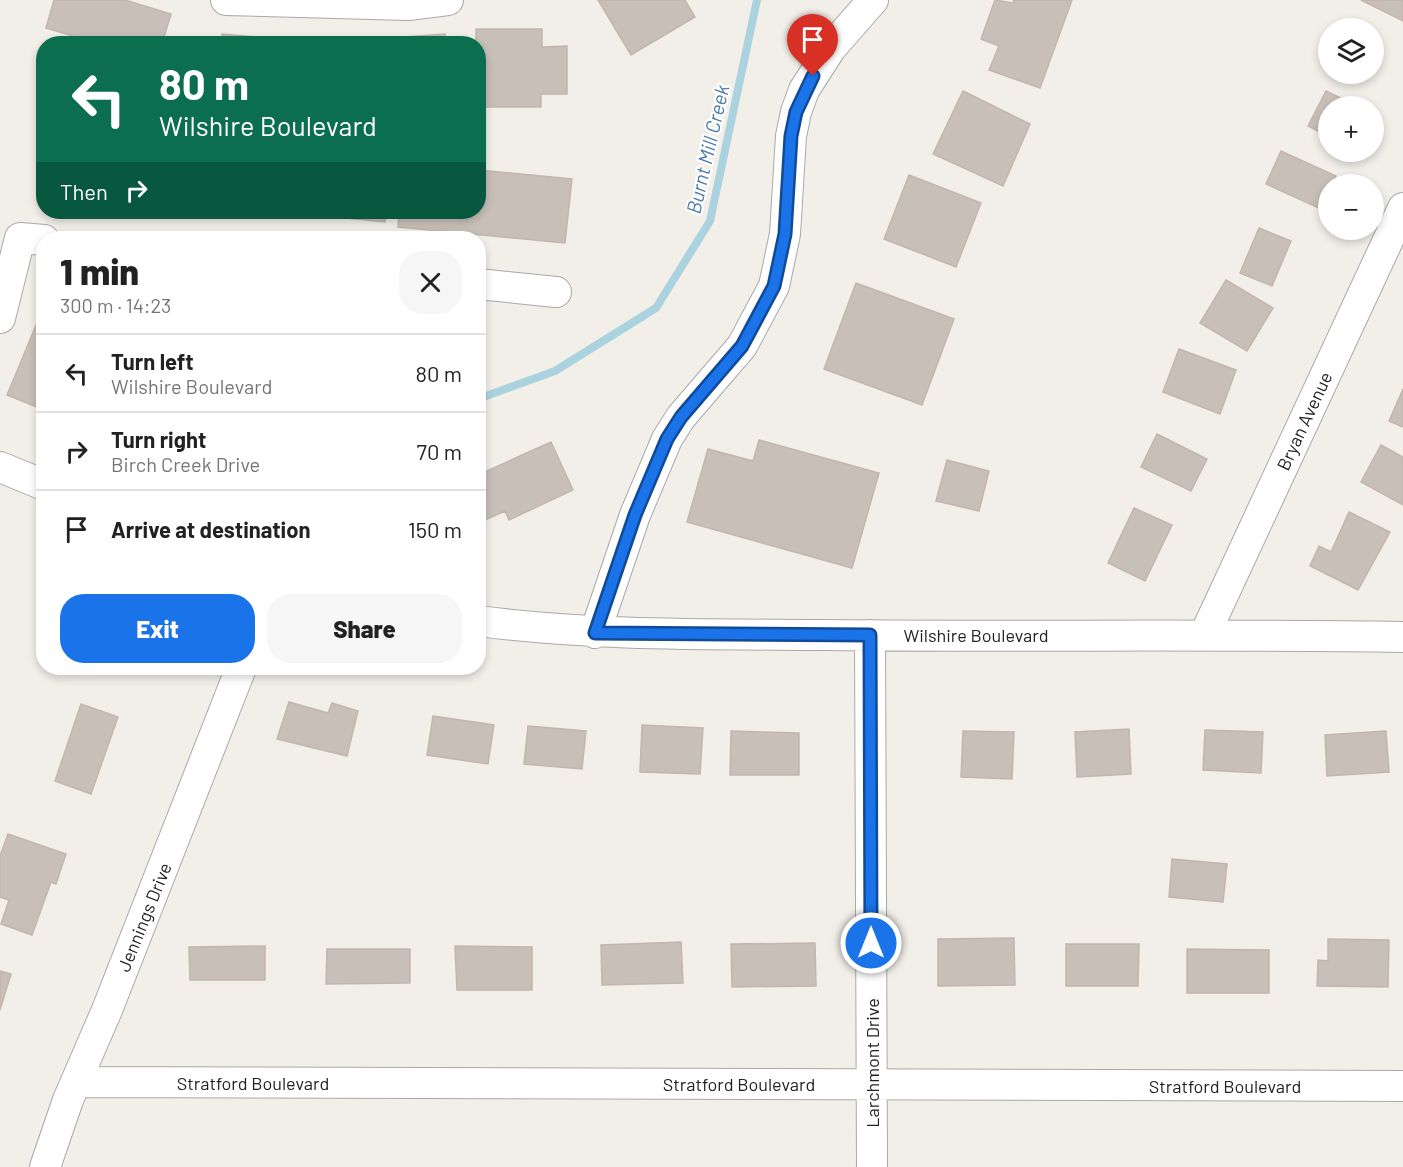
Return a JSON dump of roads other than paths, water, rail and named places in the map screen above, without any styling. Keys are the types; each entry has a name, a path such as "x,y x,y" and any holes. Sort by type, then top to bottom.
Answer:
{"street":[{"path":"226,0 408,5 448,0"},
{"path":"595,633 635,515 667,439 681,417 742,346 774,286 785,234 791,136 804,90 831,48 873,0"},
{"name":"Bryan Avenue","path":"1205,634 1403,208"},
{"path":"0,318 20,238 36,239"},
{"path":"486,285 556,292"},
{"path":"0,467 36,483"},
{"name":"Wilshire Boulevard","path":"486,622 595,633 1205,634 1403,637"},
{"name":"Larchmont Drive","path":"870,635 872,1167"},
{"name":"Jennings Drive","path":"45,1167 76,1082 107,1010 238,675"},
{"name":"Stratford Boulevard","path":"76,1082 1403,1086"}],"waterway":[{"name":"Burnt Mill Creek","path":"486,396 555,371 656,308 710,221 757,0"}]}
